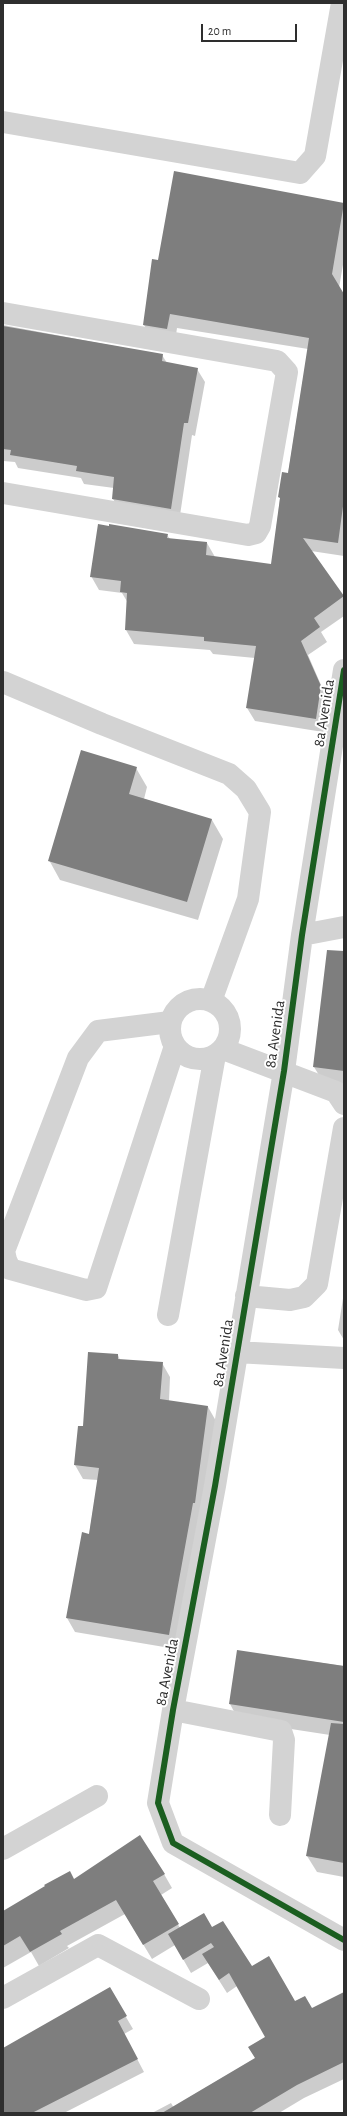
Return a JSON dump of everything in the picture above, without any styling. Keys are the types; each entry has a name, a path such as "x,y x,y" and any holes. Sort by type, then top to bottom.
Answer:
{"street":[{"path":"3,122 300,173 315,156 342,3"},
{"path":"3,313 277,361 287,372 260,526 256,533 248,535 3,493"},
{"name":"8a Avenida","path":"344,670 336,774 302,935 284,1071 236,1352 215,1486 173,1710 158,1803 173,1843 344,1940"},
{"path":"3,682 102,724 228,774 246,790 260,812 248,899 211,1001"},
{"path":"302,935 344,927"},
{"path":"168,1315 219,1052 230,1031 226,1012 220,1006 211,1001 201,998 186,1002 174,1012 170,1022 171,1039 182,1053 198,1059 219,1052 284,1071 336,1092 344,1104"},
{"path":"170,1022 98,1031 78,1058 4,1251 10,1269 86,1290 96,1288 175,1046"},
{"path":"246,1296 290,1300 304,1297 317,1284 344,1128"},
{"path":"236,1352 344,1358"},
{"path":"173,1710 281,1731 284,1740 280,1815"},
{"path":"3,1849 97,1796"},
{"path":"3,1998 98,1945 199,1999"}],"building":[{"path":"174,171 344,203 332,274 344,294 344,499 338,543 303,538 344,596 314,618 320,627 301,641 321,686 316,719 246,708 256,646 204,641 204,637 125,630 127,593 120,592 121,581 90,577 98,524 109,526 109,524 168,534 167,538 207,542 206,555 271,564 282,472 288,473 309,338 170,314 167,329 143,325 152,259 158,260"},
{"path":"3,326 163,354 162,361 198,368 188,423 184,423 171,509 112,499 114,477 76,471 77,466 10,455 11,450 3,449"},
{"path":"81,750 137,767 129,794 212,819 187,902 48,861"},
{"path":"327,950 344,951 344,1071 313,1067"},
{"path":"88,1352 118,1354 118,1359 163,1362 160,1399 208,1406 195,1503 193,1503 169,1635 66,1618 82,1532 89,1534 99,1468 74,1465 78,1426 83,1426"},
{"path":"237,1650 344,1666 344,1722 229,1704"},
{"path":"331,1723 344,1724 344,1863 306,1856"},
{"path":"140,1835 165,1874 153,1881 179,1924 143,1945 116,1900 60,1931 62,1934 30,1952 20,1936 3,1946 3,1911 45,1886 44,1885 70,1871 74,1879"},
{"path":"204,1913 212,1927 223,1921 252,1966 269,1956 295,2001 305,1996 312,2008 344,1992 344,2062 297,2085 250,2113 162,2113 255,2058 248,2047 265,2037 229,1973 219,1980 202,1954 214,1947 211,1943 183,1960 168,1934"},
{"path":"110,1987 127,2016 118,2021 138,2059 32,2113 3,2113 3,2048"}],"cycle path":[{"path":"344,670 302,935 284,1071 215,1486 173,1710 158,1803 173,1843 344,1940"}]}
